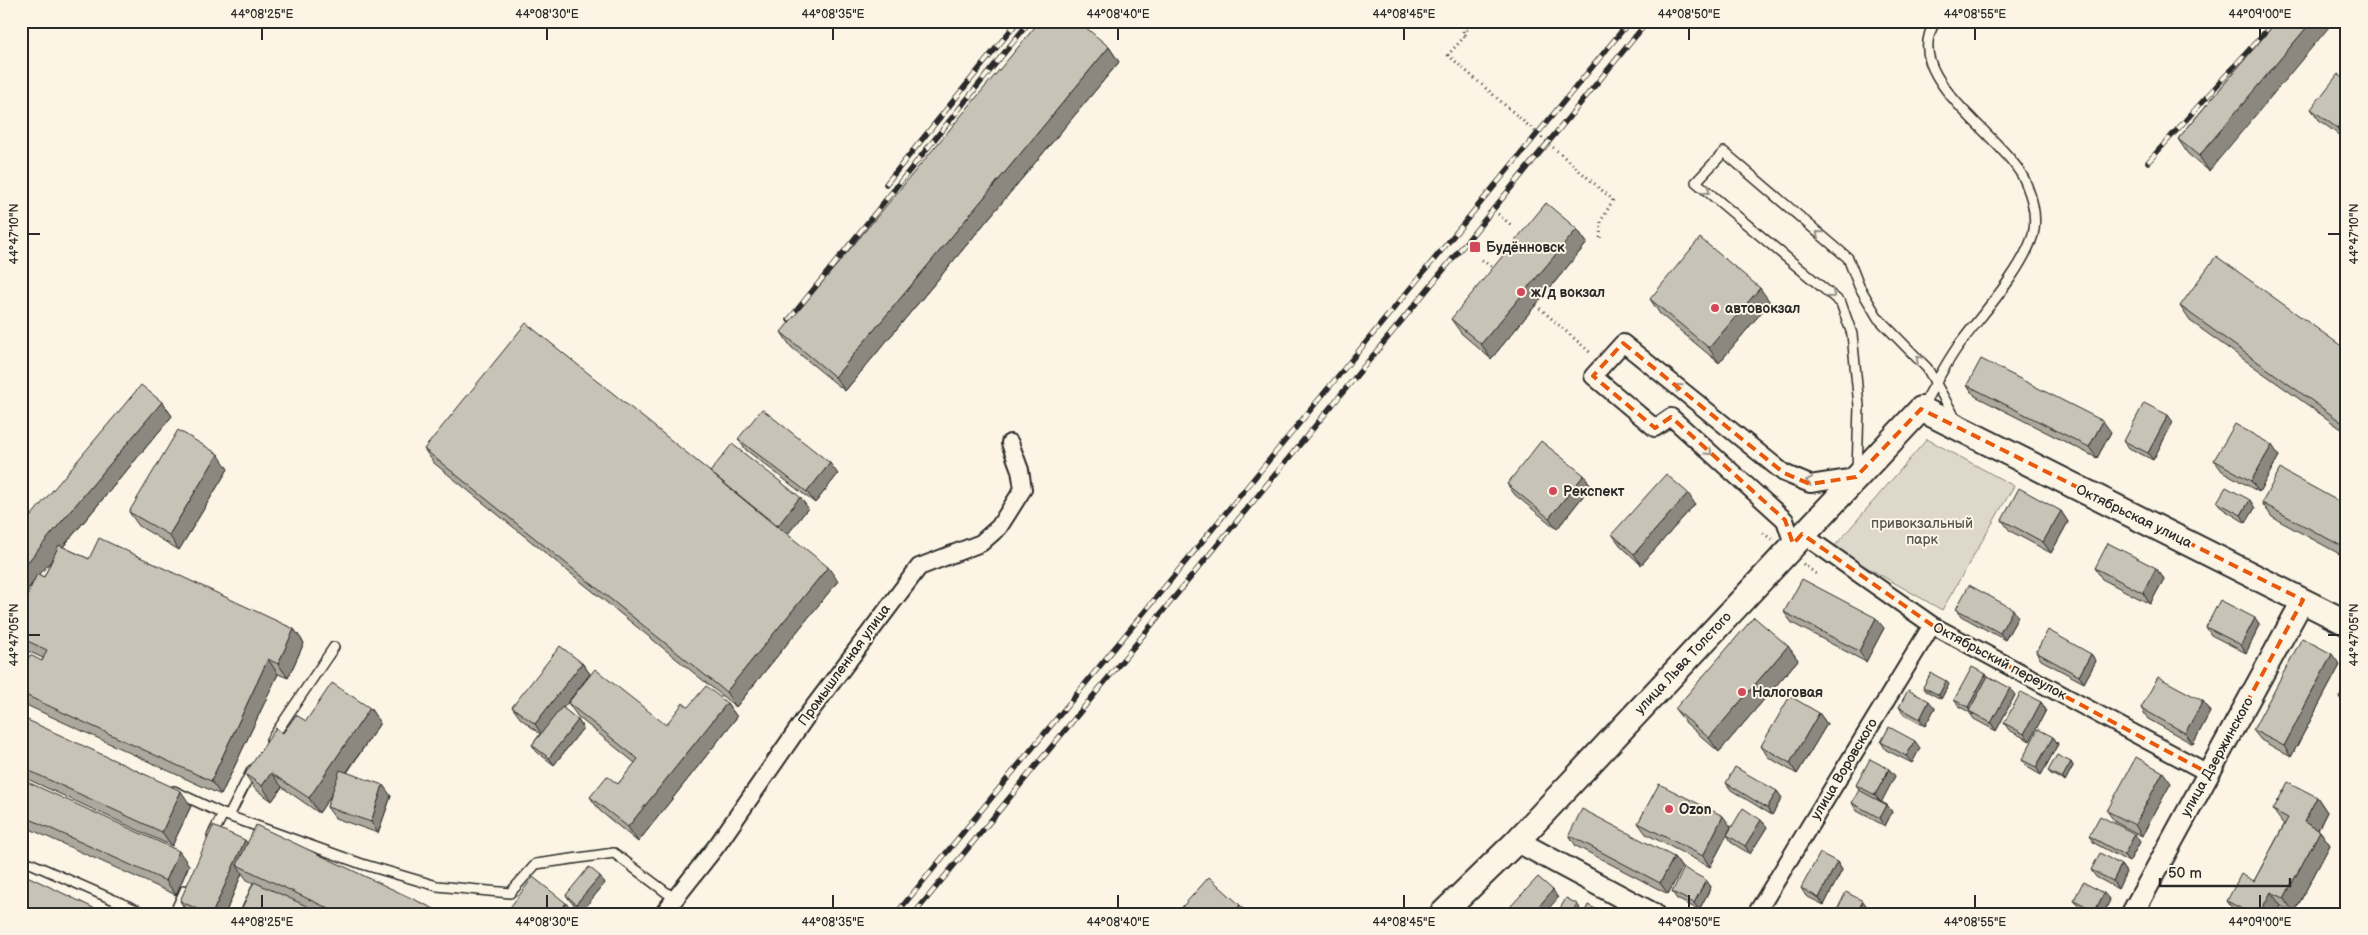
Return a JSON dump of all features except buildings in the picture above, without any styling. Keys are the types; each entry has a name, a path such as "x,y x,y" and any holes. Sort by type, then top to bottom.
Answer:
{"main road":[{"name":"улица Льва Толстого","path":"1456,914 1797,539 1921,409"},
{"name":"Октябрьская улица","path":"1921,409 2347,623"},
{"name":"улица Льва Толстого","path":"1442,914 1521,842"}],"street":[{"path":"1797,539 1786,520 1671,417 1655,428 1593,376 1623,343 1784,473 1810,484 1856,477"},
{"name":"Промышленная улица","path":"663,914 718,844 806,717 919,567 981,543 999,527 1023,489 1020,470 1010,443"},
{"name":"Октябрьский переулок","path":"1797,539 1932,625 2208,773"},
{"name":"улица Дзержинского","path":"2132,914 2303,600"},
{"name":"улица Воровского","path":"1756,914 1932,625"},
{"path":"1521,842 1653,914"}],"lane":[{"path":"1921,409 1957,348 2023,257 2033,234 2035,214 2027,184 2016,168 1949,93 1932,69 1927,48 1936,21"},
{"path":"1856,477 1860,406 1852,334 1841,302 1696,182 1724,152 1848,258 1859,286 1878,318 1927,368 1962,430"},
{"path":"267,746 334,647"},
{"path":"206,847 255,762"},
{"path":"161,785 226,815 362,864 437,886 510,893 536,864 614,853 675,899"},
{"path":"21,859 146,914"},
{"path":"174,914 190,880"}],"path":[{"path":"1462,21 1464,37"},
{"path":"1470,21 1464,37 1448,54 1613,200 1601,221 1600,239"},
{"path":"1498,214 1511,225"},
{"path":"1482,260 1500,274"},
{"path":"1536,305 1604,364"}],"highlighted area":[{"path":"1623,343 1784,473 1810,484 1856,477 1921,409 2303,600 2208,773 1932,625 1802,534 1793,544 1785,520 1671,417 1655,428 1593,376"}],"green space":[{"name":"привокзальный парк","path":"1927,439 2014,486 1942,610 1833,548"}],"railway":[{"path":"886,184 1018,21"},
{"path":"789,320 1030,21"},
{"path":"896,914 1630,21"},
{"path":"914,914 1648,21"},
{"path":"2148,162 2275,21"}],"place":[{"name":"Будённовск","path":"1475,247"},
{"name":"ж/д вокзал","path":"1521,292"},
{"name":"автовокзал","path":"1715,308"},
{"name":"Рекспект","path":"1553,491"},
{"name":"Налоговая","path":"1742,692"},
{"name":"Ozon","path":"1669,809"}]}
